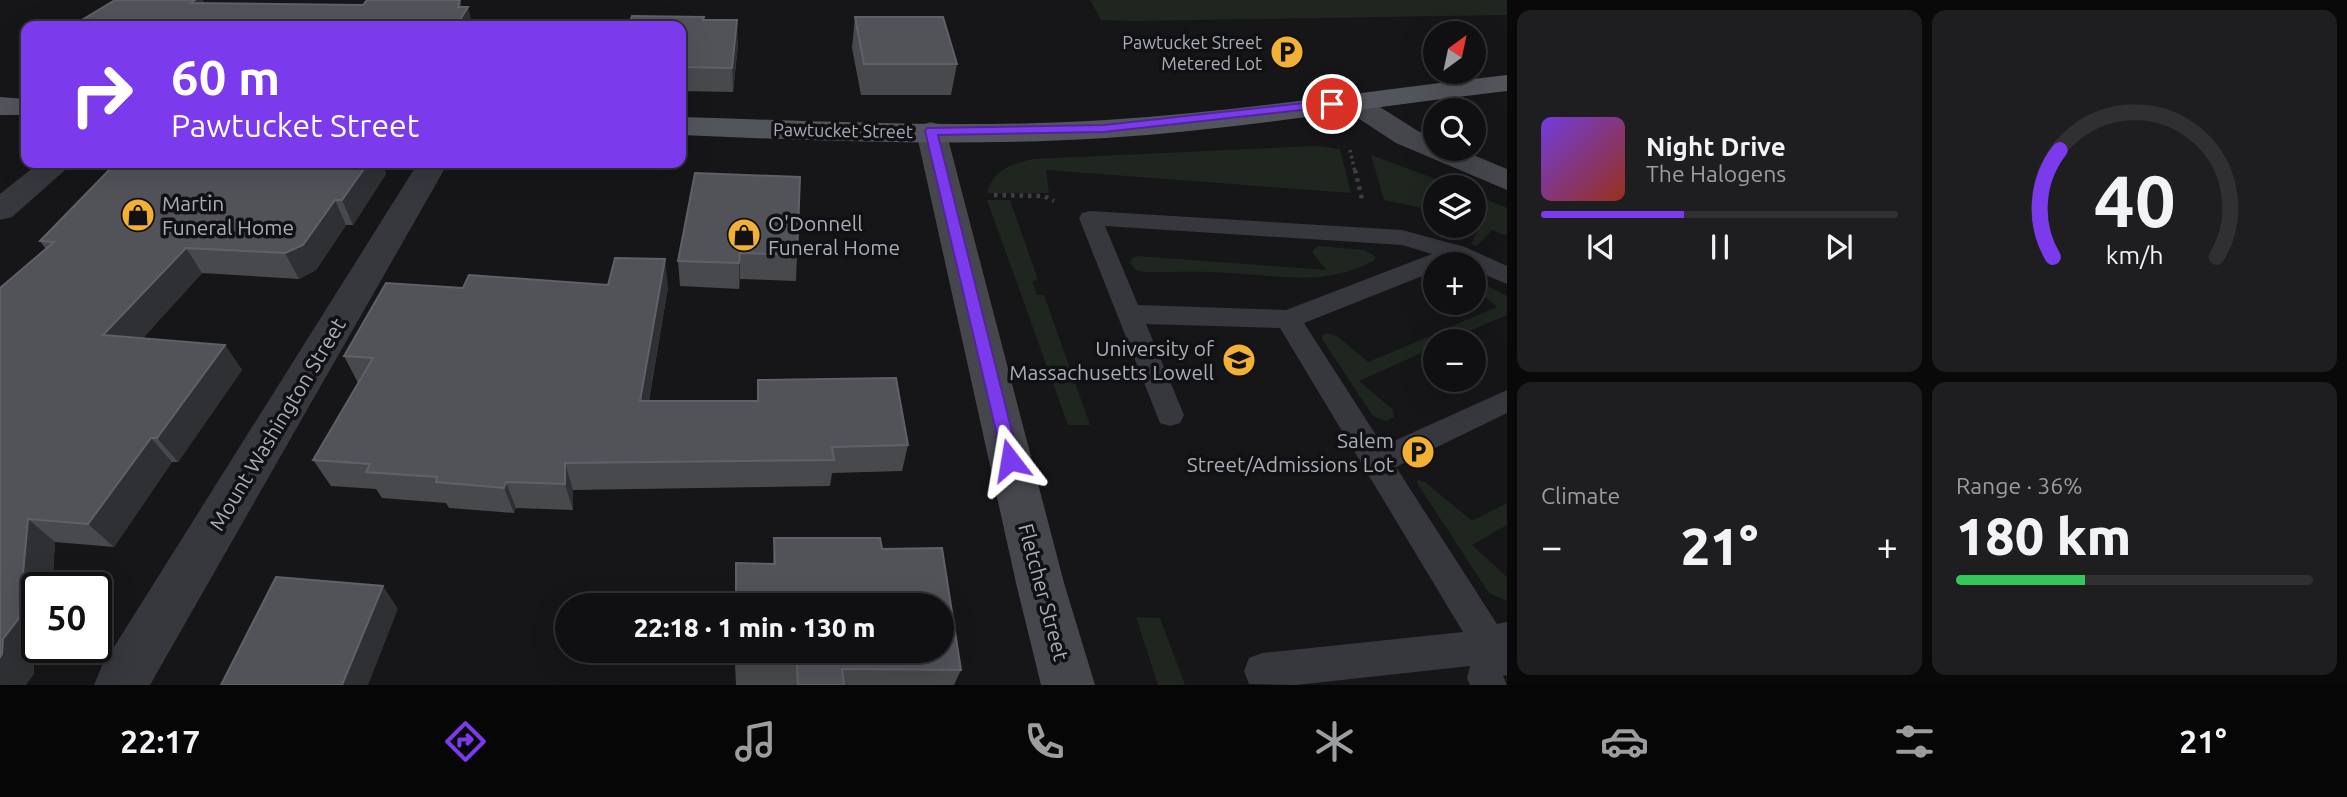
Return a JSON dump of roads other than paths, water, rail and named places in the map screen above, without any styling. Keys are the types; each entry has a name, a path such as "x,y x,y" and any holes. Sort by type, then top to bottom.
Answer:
{"main road":[{"name":"Pawtucket Street","path":"686,126 931,131 1104,129 1213,119 1507,83"},
{"path":"1351,101 1408,137 1507,181"},
{"path":"0,106 21,107"},
{"name":"Fletcher Street","path":"931,131 1040,583 1068,685"}],"street":[{"path":"0,209 52,168"},
{"name":"Mount Washington Street","path":"121,685 430,168"}],"lane":[{"path":"1170,415 1090,218 1402,238 1453,252"},
{"path":"1129,314 1288,318 1423,266"},
{"path":"1486,266 1507,276"},
{"path":"1288,318 1377,462 1502,647"},
{"path":"1377,462 1507,401"},
{"path":"1262,671 1502,647"},
{"path":"1489,685 1485,678 1502,647"}],"place":[{"name":"Pawtucket Street Metered Lot","path":"1287,52"},
{"name":"Martin Funeral Home","path":"138,215"},
{"name":"O'Donnell Funeral Home","path":"744,235"},
{"name":"University of Massachusetts Lowell","path":"1239,360"},
{"name":"Salem Street/Admissions Lot","path":"1418,452"}]}
